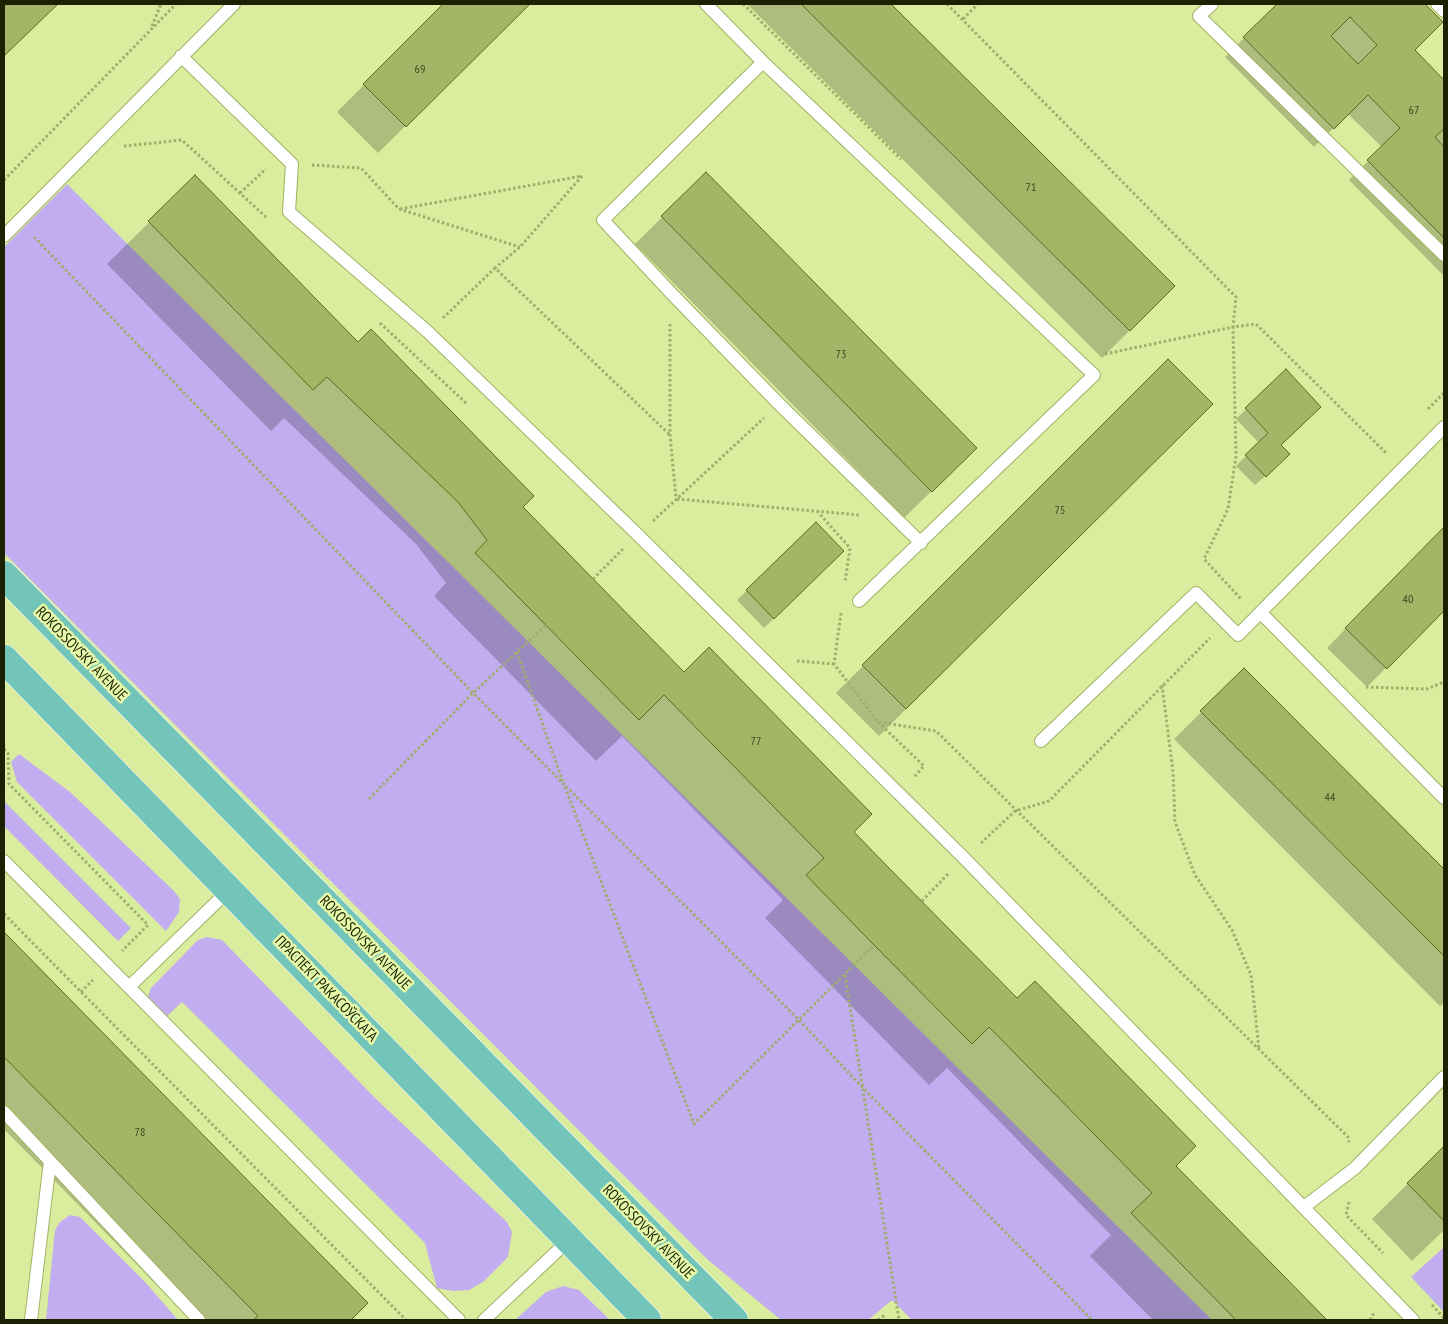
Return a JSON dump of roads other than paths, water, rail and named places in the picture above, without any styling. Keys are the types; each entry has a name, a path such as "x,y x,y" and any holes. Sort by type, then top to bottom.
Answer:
{"main road":[{"path":"4,574 734,1320"},
{"name":"ПРАСПЕКТ РАКАСОЎСКАГА","path":"4,659 647,1320"}],"lane":[{"path":"4,236 234,4"},
{"path":"706,4 763,62 1094,375 859,601"},
{"path":"1212,4 1199,16 1444,255"},
{"path":"1437,4 1444,11"},
{"path":"182,56 292,164 289,212 428,332 638,535 899,794 1413,1320"},
{"path":"763,62 603,220 670,294 921,543"},
{"path":"1041,741 1196,593 1238,635 1444,427"},
{"path":"1261,613 1444,798"},
{"path":"4,861 458,1320"},
{"path":"129,987 229,890"},
{"path":"1304,1207 1355,1168 1444,1078"},
{"path":"4,1112 199,1320"},
{"path":"4,1127 20,1129"},
{"path":"31,1320 50,1161"},
{"path":"484,1320 570,1239"}]}
